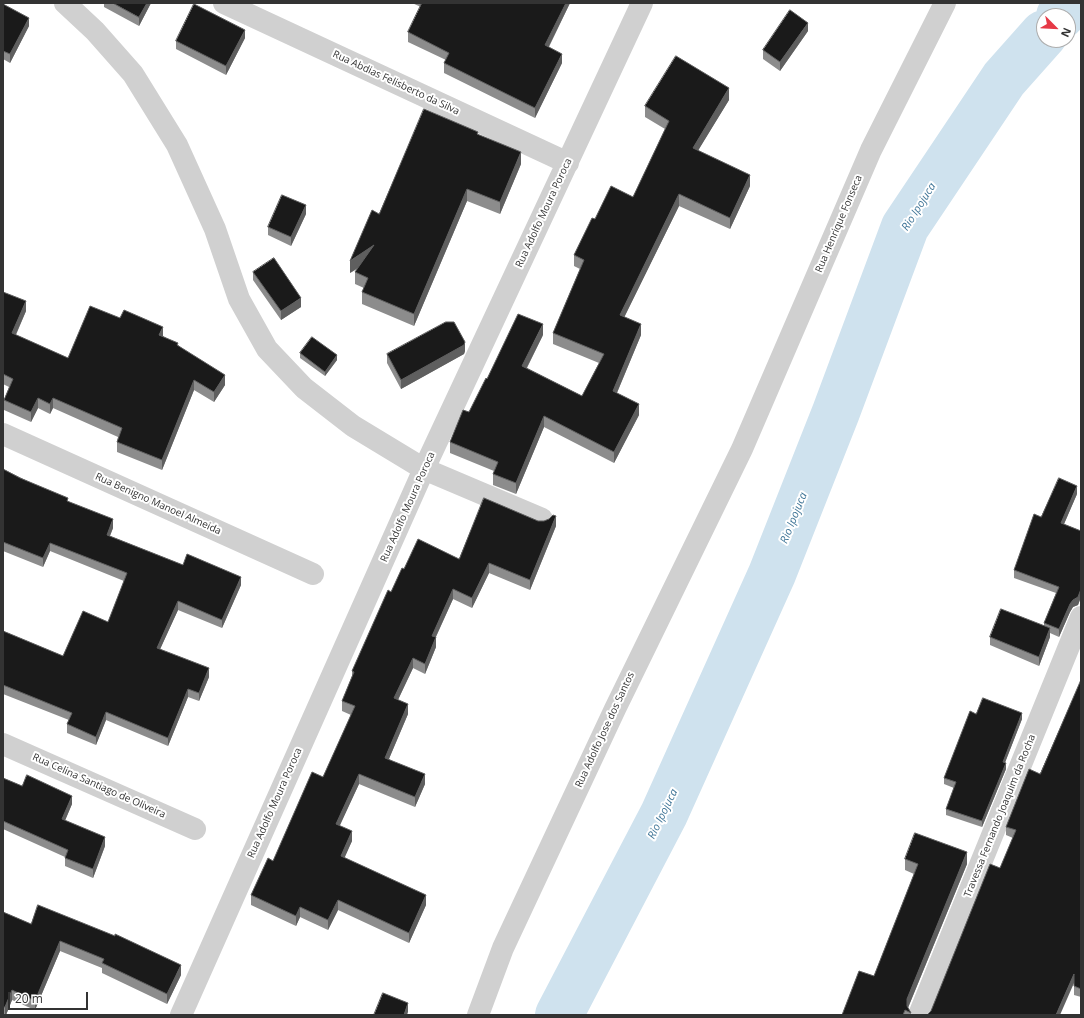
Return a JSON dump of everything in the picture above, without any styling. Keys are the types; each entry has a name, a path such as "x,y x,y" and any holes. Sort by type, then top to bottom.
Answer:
{"street":[{"path":"66,3 95,31 133,74 177,145 215,229 239,299 267,349 304,388 353,426 424,469 542,519"},
{"name":"Rua Abdias Felisberto da Silva","path":"224,3 568,164"},
{"name":"Rua Adolfo Moura Poroca","path":"181,1015 424,469 642,3"},
{"name":"Rua Henrique Fonseca","path":"742,449 870,150 945,3"},
{"name":"Rua Benigno Manoel Almeida","path":"3,434 313,574"},
{"name":"Rua Adolfo Jose dos Santos","path":"478,1015 503,948 615,709 742,449"},
{"name":"Travessa Fernando Joaquim da Rocha","path":"919,1015 1081,617"},
{"name":"Rua Celina Santiago de Oliveira","path":"3,744 195,828"}],"building":[{"path":"113,3 147,3 139,17"},
{"path":"422,3 566,3 545,45 562,54 535,108 444,63 449,53 408,32"},
{"path":"3,4 29,18 10,54 3,51"},
{"path":"194,4 245,30 226,66 176,41"},
{"path":"790,10 808,23 780,62 763,50"},
{"path":"676,56 729,88 693,148 750,175 730,218 679,194 620,315 641,324 613,391 639,404 614,452 544,416 516,483 493,474 498,462 450,442 463,410 469,412 486,378 487,379 518,314 543,324 522,366 582,396 604,354 553,333 584,260 574,255 592,218 595,219 611,186 633,197 669,121 645,106"},
{"path":"424,109 478,132 477,134 521,152 500,202 467,189 414,314 362,292 368,278 355,272 374,245 350,261 372,210 379,214"},
{"path":"282,195 306,205 291,237 268,227"},
{"path":"274,258 301,298 281,311 253,272"},
{"path":"3,292 26,301 12,333 68,358 90,306 120,318 124,310 163,327 159,335 178,343 177,345 225,375 214,392 194,380 162,460 117,442 122,428 53,398 50,404 38,398 31,412 4,400 13,379 3,374"},
{"path":"446,322 454,322 465,342 464,345 401,380 387,354"},
{"path":"312,337 337,355 325,372 300,353"},
{"path":"3,469 20,478 68,498 67,501 113,519 107,535 183,565 187,554 241,577 222,620 178,601 157,648 209,668 199,693 188,689 168,738 106,712 96,737 67,724 72,713 3,685 3,631 63,656 83,611 108,622 127,573 50,543 43,558 3,542"},
{"path":"1059,478 1077,486 1061,523 1081,531 1081,589 1078,597 1070,604 1059,629 1044,623 1059,587 1014,570 1034,514 1041,517"},
{"path":"484,498 538,521 549,519 553,515 556,516 530,580 489,563 472,598 453,589 432,636 436,637 425,664 413,658 394,698 408,704 385,758 425,774 415,797 359,774 336,824 352,831 341,856 426,895 409,933 338,900 328,920 300,907 296,916 251,895 268,858 273,861 312,772 323,777 355,706 342,701 354,672 352,671 388,590 391,592 418,539 459,559"},
{"path":"1001,609 1050,628 1039,657 990,637"},
{"path":"1081,680 1081,989 1074,986 1074,974 1056,1015 927,1015 931,1011 990,864 1000,868 1016,830 1006,827 1029,769 1040,774"},
{"path":"983,698 1022,713 1003,762 1006,763 982,821 946,809 956,782 944,778 970,711 976,714"},
{"path":"27,775 72,796 62,819 105,837 93,869 65,858 68,850 3,821 3,778 22,786"},
{"path":"915,833 967,852 907,999 907,1006 911,1013 905,1010 903,1015 842,1015 859,971 874,976 918,864 905,859"},
{"path":"38,905 115,936 115,934 181,965 167,994 102,963 104,959 60,941 35,1001 12,990 5,1007 3,1007 3,912 31,924"},
{"path":"383,993 408,1003 404,1015 374,1015"}],"waterway":[{"name":"Rio Ipojuca","path":"1067,8 1072,3"},
{"name":"Rio Ipojuca","path":"559,1015 664,814 772,574 836,412 905,227 1004,79 1036,43"}]}
